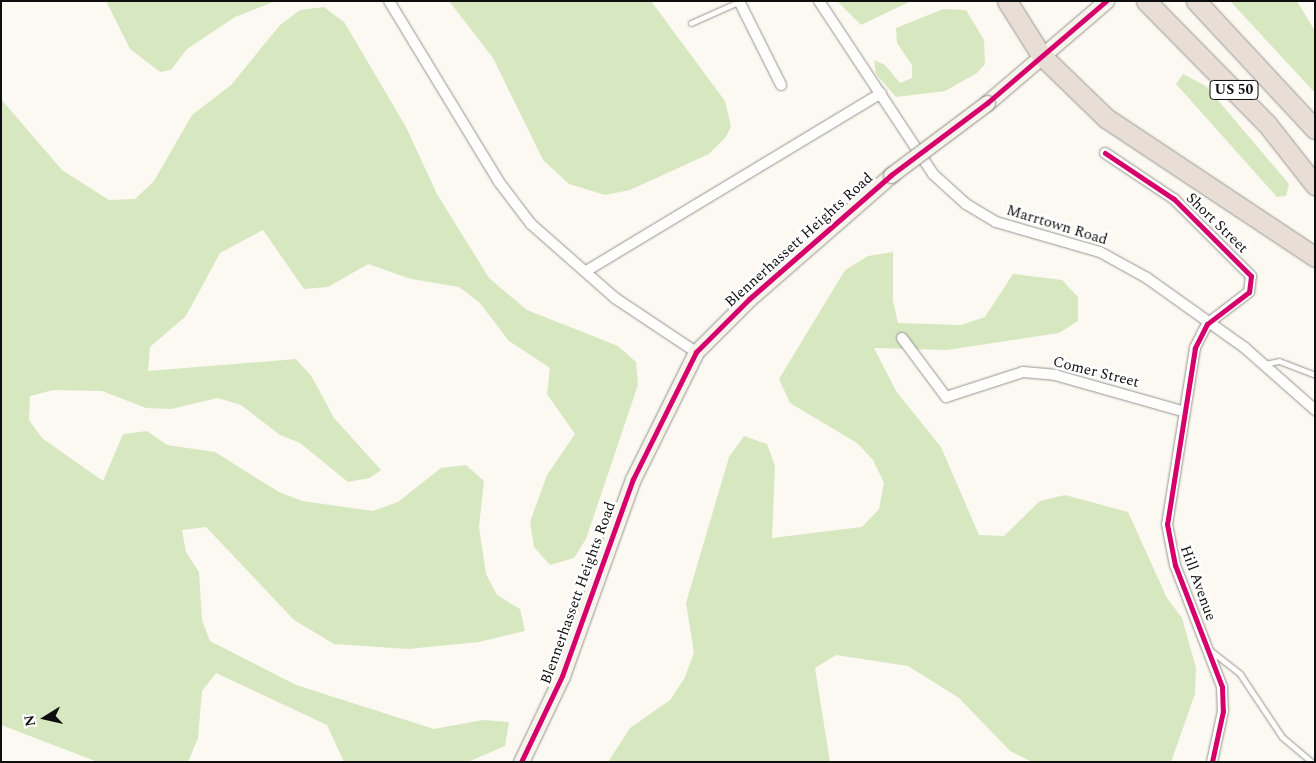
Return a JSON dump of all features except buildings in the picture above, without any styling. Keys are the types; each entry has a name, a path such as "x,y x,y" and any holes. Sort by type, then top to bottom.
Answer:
{"highway":[{"path":"1007,1 1041,55 1106,118 1315,257"},
{"name":"US 50","path":"1146,1 1267,124 1315,185"},
{"name":"US 50","path":"1196,1 1315,129"}],"street":[{"path":"389,1 499,182 537,230 588,270 615,298 696,352"},
{"name":"Marrtown Road","path":"818,1 881,93 933,174 966,204 996,222 1100,252 1147,278 1206,324 1263,364 1315,410"},
{"path":"738,2 781,85"},
{"name":"Blennerhassett Heights Road","path":"521,762 562,676 633,479 696,352 749,299 891,175 987,103 1041,55 1101,6"},
{"path":"588,270 881,93"},
{"name":"Short Street","path":"1105,153 1174,199 1250,276 1249,292 1206,324"},
{"name":"Hill Avenue","path":"1206,324 1195,348 1182,411 1166,524 1175,565 1211,652 1222,688 1223,711 1212,762"},
{"name":"Comer Street","path":"902,338 946,398 991,379 1023,372 1055,375 1182,411"}],"lane":[{"path":"691,23 738,2"},
{"path":"1263,364 1279,361 1315,375"},
{"path":"1211,652 1240,674 1282,737 1312,762"}],"green space":[{"path":"106,1 276,1 235,17 187,49 171,70 160,72 130,49"},
{"path":"449,1 651,1 725,101 731,126 726,137 709,154 630,190 605,195 569,184 543,160 493,58"},
{"path":"837,1 911,1 861,25"},
{"path":"1230,1 1297,1 1315,31 1315,93"},
{"path":"324,7 344,22 406,127 437,194 489,278 527,310 618,346 636,362 638,385 586,539 574,558 550,565 534,547 530,522 547,475 575,434 547,394 550,368 509,341 479,302 459,287 411,279 368,264 328,287 304,289 263,230 220,253 186,316 150,347 148,371 296,359 312,377 334,418 381,470 370,478 348,482 300,443 280,435 241,405 218,398 171,409 146,408 102,391 54,390 30,396 29,420 42,438 103,481 123,434 147,431 167,445 215,452 279,492 302,501 373,511 398,502 441,468 466,465 484,481 479,527 486,574 497,595 520,609 525,631 479,642 408,649 334,644 294,620 206,527 182,530 186,552 199,572 202,620 210,641 296,685 434,729 483,720 509,722 505,746 468,762 344,762 327,725 216,673 202,691 198,738 188,762 98,762 1,725 1,99 62,170 109,200 135,199 154,181 192,115 231,85 280,25 300,10"},
{"path":"943,9 966,10 984,40 985,64 977,73 945,91 896,97 876,74 874,60 885,65 900,83 912,78 912,65 897,43 896,28"},
{"path":"1183,74 1206,86 1289,184 1286,196 1277,197 1176,84"},
{"path":"893,252 893,301 898,323 961,325 985,317 1013,274 1062,280 1078,297 1078,321 1059,333 947,350 874,348 896,391 941,447 979,535 1004,536 1040,501 1065,495 1128,512 1167,598 1182,618 1196,668 1195,694 1171,762 1032,762 1010,751 959,698 908,666 836,655 815,668 830,762 608,762 630,728 670,700 684,679 694,653 686,603 729,457 744,436 767,444 775,466 772,538 862,527 879,509 884,483 873,460 857,443 790,403 779,379 845,270 868,256"}],"cycle path":[{"path":"521,762 562,676 633,479 696,352 749,299 891,175 987,103 1106,1"},
{"path":"1105,153 1174,199 1251,276 1249,292 1207,324 1195,348 1167,524 1175,565 1222,687 1223,711 1212,762"}]}
